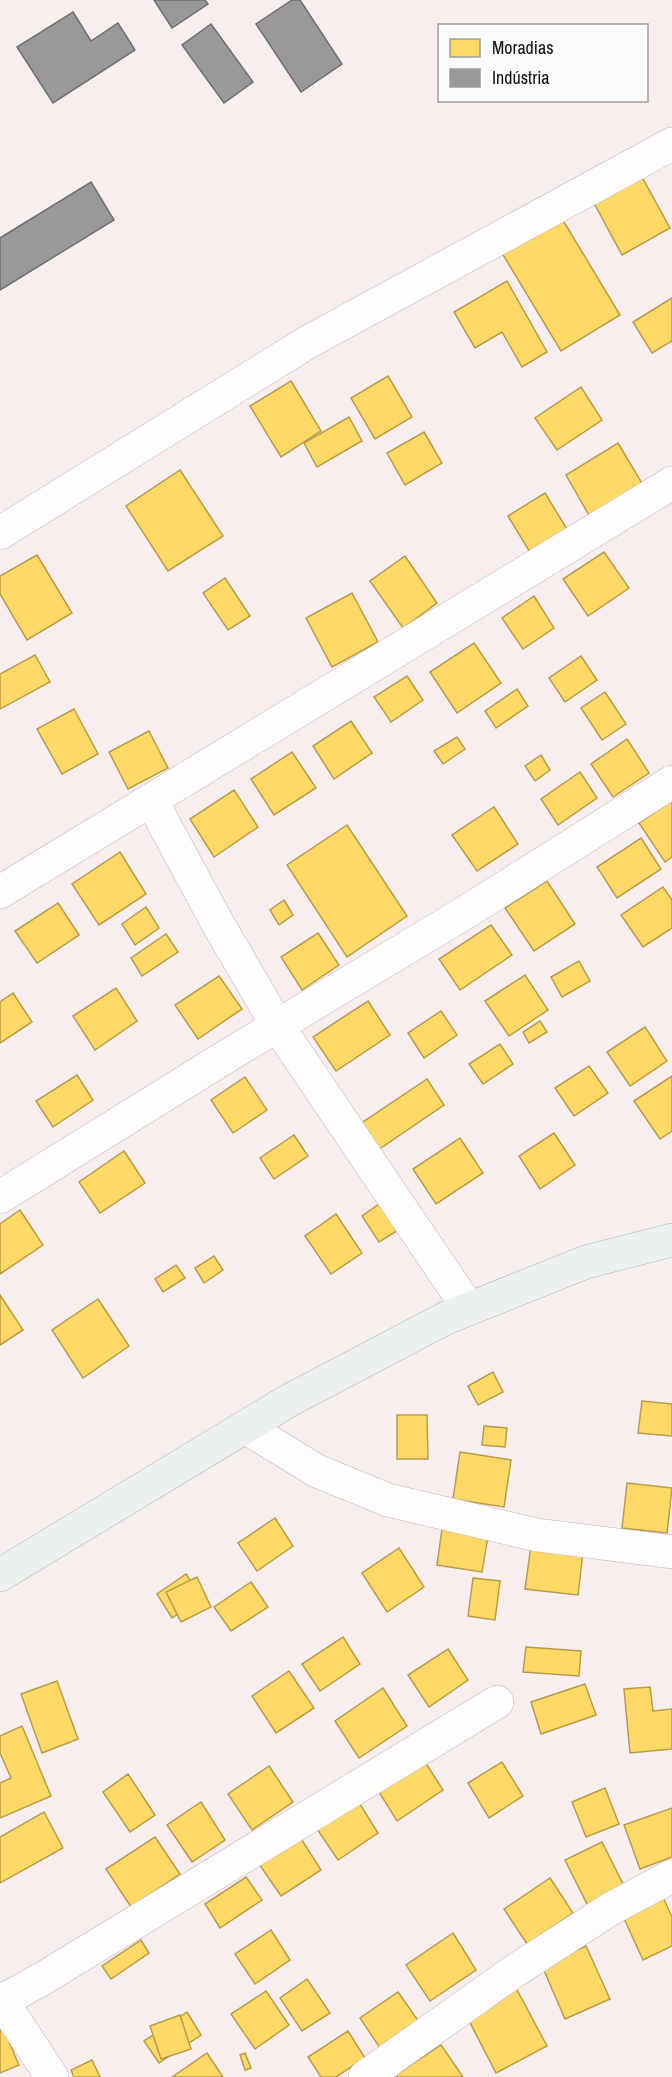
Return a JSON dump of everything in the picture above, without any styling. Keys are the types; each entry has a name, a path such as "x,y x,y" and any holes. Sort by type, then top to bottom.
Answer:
{"main road":[{"path":"0,1575 245,1427 446,1318 586,1262 672,1240"}],"street":[{"path":"0,533 308,342 672,144"},
{"path":"0,892 672,483"},
{"path":"0,1197 277,1025 466,912 672,782"},
{"path":"151,800 218,924 277,1025 469,1309"},
{"path":"245,1427 317,1471 388,1500 537,1535 672,1552"},
{"path":"52,2077 1,2000 42,1979 497,1702"},
{"path":"365,2077 513,1972 612,1908 672,1876"}],"building: Moradias":[{"path":"642,177 670,228 622,255 594,203"},
{"path":"561,217 620,315 561,351 502,253"},
{"path":"507,281 547,352 522,367 502,332 475,348 454,312"},
{"path":"672,298 672,341 652,353 633,322"},
{"path":"388,376 412,417 375,439 351,398"},
{"path":"291,381 321,431 281,457 250,406"},
{"path":"581,387 602,420 557,450 535,418"},
{"path":"349,417 362,441 317,467 304,443"},
{"path":"424,432 442,463 405,485 387,453"},
{"path":"618,443 643,485 590,517 566,475"},
{"path":"180,470 223,536 168,571 126,506"},
{"path":"545,493 568,531 531,554 508,516"},
{"path":"604,552 629,588 588,616 563,579"},
{"path":"37,555 72,613 27,640 0,594 0,576"},
{"path":"405,556 437,603 403,628 370,581"},
{"path":"225,578 250,616 228,630 203,593"},
{"path":"352,593 378,642 332,667 306,618"},
{"path":"534,596 554,628 523,649 502,618"},
{"path":"474,643 501,683 457,713 430,672"},
{"path":"35,655 50,682 0,709 0,674"},
{"path":"581,656 597,680 565,702 549,678"},
{"path":"407,676 423,700 391,722 374,697"},
{"path":"517,689 528,706 496,728 485,711"},
{"path":"605,692 626,724 602,740 581,708"},
{"path":"74,709 98,754 62,774 37,729"},
{"path":"351,721 372,753 334,779 313,746"},
{"path":"149,731 168,768 128,789 109,752"},
{"path":"457,737 465,749 443,764 434,751"},
{"path":"627,739 649,773 613,797 591,764"},
{"path":"292,752 316,788 274,815 251,779"},
{"path":"541,755 550,770 535,781 525,766"},
{"path":"580,772 597,798 558,825 541,799"},
{"path":"234,790 258,827 214,857 190,819"},
{"path":"672,801 672,857 665,862 639,823"},
{"path":"494,807 518,844 477,871 452,835"},
{"path":"347,825 407,916 347,957 287,865"},
{"path":"641,838 661,869 617,898 597,867"},
{"path":"120,852 146,894 99,925 72,884"},
{"path":"547,881 575,924 534,951 505,908"},
{"path":"663,887 672,900 672,928 643,947 621,915"},
{"path":"284,900 293,915 279,925 270,910"},
{"path":"58,903 79,935 37,963 15,931"},
{"path":"146,907 159,928 135,945 122,924"},
{"path":"491,925 512,955 460,990 439,959"},
{"path":"318,933 339,965 302,990 281,957"},
{"path":"166,934 178,952 142,976 131,958"},
{"path":"579,961 590,981 562,997 551,977"},
{"path":"525,975 548,1010 509,1036 485,1001"},
{"path":"219,976 242,1009 198,1039 175,1005"},
{"path":"116,988 137,1021 95,1050 73,1016"},
{"path":"13,993 32,1022 0,1043 0,1002"},
{"path":"368,1001 390,1035 336,1071 313,1037"},
{"path":"441,1011 457,1035 424,1058 408,1033"},
{"path":"540,1021 547,1032 529,1043 523,1032"},
{"path":"645,1027 667,1061 630,1086 607,1052"},
{"path":"500,1044 513,1064 483,1084 469,1064"},
{"path":"589,1066 608,1093 574,1116 555,1088"},
{"path":"77,1075 93,1100 53,1127 36,1101"},
{"path":"672,1076 672,1131 660,1139 634,1101"},
{"path":"245,1077 267,1110 233,1133 211,1100"},
{"path":"427,1079 444,1105 378,1150 360,1124"},
{"path":"554,1133 575,1165 540,1189 519,1156"},
{"path":"294,1135 308,1156 274,1179 260,1158"},
{"path":"460,1138 483,1173 436,1204 413,1169"},
{"path":"124,1151 145,1183 100,1213 79,1182"},
{"path":"382,1202 400,1229 379,1242 362,1216"},
{"path":"20,1210 43,1245 0,1274 0,1224"},
{"path":"336,1214 362,1253 331,1274 305,1236"},
{"path":"214,1256 223,1270 204,1283 195,1268"},
{"path":"176,1265 185,1278 163,1292 155,1279"},
{"path":"0,1295 23,1330 0,1345"},
{"path":"98,1299 129,1346 83,1378 52,1330"},
{"path":"493,1372 503,1392 478,1405 468,1386"},
{"path":"642,1401 672,1404 672,1436 638,1433"},
{"path":"397,1415 427,1415 428,1459 397,1459"},
{"path":"484,1426 507,1428 505,1447 482,1445"},
{"path":"460,1452 511,1460 504,1507 453,1499"},
{"path":"627,1483 672,1488 667,1533 622,1528"},
{"path":"275,1518 293,1546 257,1571 238,1543"},
{"path":"442,1529 488,1536 482,1572 437,1565"},
{"path":"531,1546 583,1552 578,1595 525,1589"},
{"path":"399,1548 424,1587 387,1612 362,1573"},
{"path":"186,1574 202,1598 172,1618 157,1594"},
{"path":"197,1577 211,1607 181,1622 166,1592"},
{"path":"473,1578 500,1581 495,1620 468,1616"},
{"path":"251,1582 268,1607 231,1631 214,1607"},
{"path":"343,1637 360,1664 320,1691 302,1664"},
{"path":"526,1647 581,1651 579,1676 523,1672"},
{"path":"448,1649 468,1680 429,1707 408,1675"},
{"path":"289,1671 314,1708 276,1733 252,1696"},
{"path":"57,1681 78,1739 42,1753 21,1694"},
{"path":"585,1684 596,1715 541,1734 531,1702"},
{"path":"650,1687 653,1711 672,1709 672,1749 630,1753 624,1689"},
{"path":"383,1688 407,1726 359,1758 335,1721"},
{"path":"22,1726 51,1796 0,1818 0,1783 11,1778 0,1753 0,1736"},
{"path":"425,1762 443,1790 397,1821 379,1792"},
{"path":"502,1762 523,1796 489,1818 468,1783"},
{"path":"269,1766 293,1802 252,1830 228,1794"},
{"path":"128,1774 155,1815 130,1832 103,1792"},
{"path":"605,1788 619,1824 586,1837 572,1802"},
{"path":"358,1801 378,1833 338,1860 317,1829"},
{"path":"201,1802 225,1840 192,1862 167,1825"},
{"path":"672,1808 672,1857 640,1869 624,1825"},
{"path":"44,1812 63,1848 0,1883 0,1837"},
{"path":"155,1837 180,1874 131,1907 106,1869"},
{"path":"300,1837 321,1870 281,1896 259,1864"},
{"path":"602,1842 625,1888 588,1906 565,1860"},
{"path":"246,1877 262,1900 220,1928 205,1904"},
{"path":"550,1878 573,1913 527,1944 504,1909"},
{"path":"662,1895 672,1917 672,1946 643,1960 622,1914"},
{"path":"271,1930 290,1960 255,1984 235,1954"},
{"path":"453,1933 476,1970 430,2001 406,1965"},
{"path":"141,1940 149,1953 111,1979 102,1966"},
{"path":"586,1946 610,1999 565,2019 542,1966"},
{"path":"307,1979 330,2013 302,2031 280,1998"},
{"path":"515,1986 547,2046 496,2073 465,2013"},
{"path":"266,1991 289,2025 255,2049 231,2014"},
{"path":"398,1992 419,2022 380,2048 360,2018"},
{"path":"187,2012 201,2035 159,2063 144,2041"},
{"path":"180,2015 191,2049 161,2059 150,2026"},
{"path":"0,2021 19,2065 0,2073"},
{"path":"348,2031 365,2058 336,2077 321,2077 308,2057"},
{"path":"441,2045 463,2077 398,2077 396,2075"},
{"path":"207,2053 223,2077 172,2077"},
{"path":"245,2053 251,2068 245,2070 240,2055"},
{"path":"92,2060 100,2077 74,2077 71,2070"}],"building: Indústria":[{"path":"154,0 205,0 208,4 172,28"},
{"path":"292,0 300,0 342,64 301,92 256,24"},
{"path":"73,12 91,41 118,23 135,50 53,103 17,47"},
{"path":"211,24 253,82 224,103 182,45"},
{"path":"91,182 114,220 0,290 0,238"}]}
